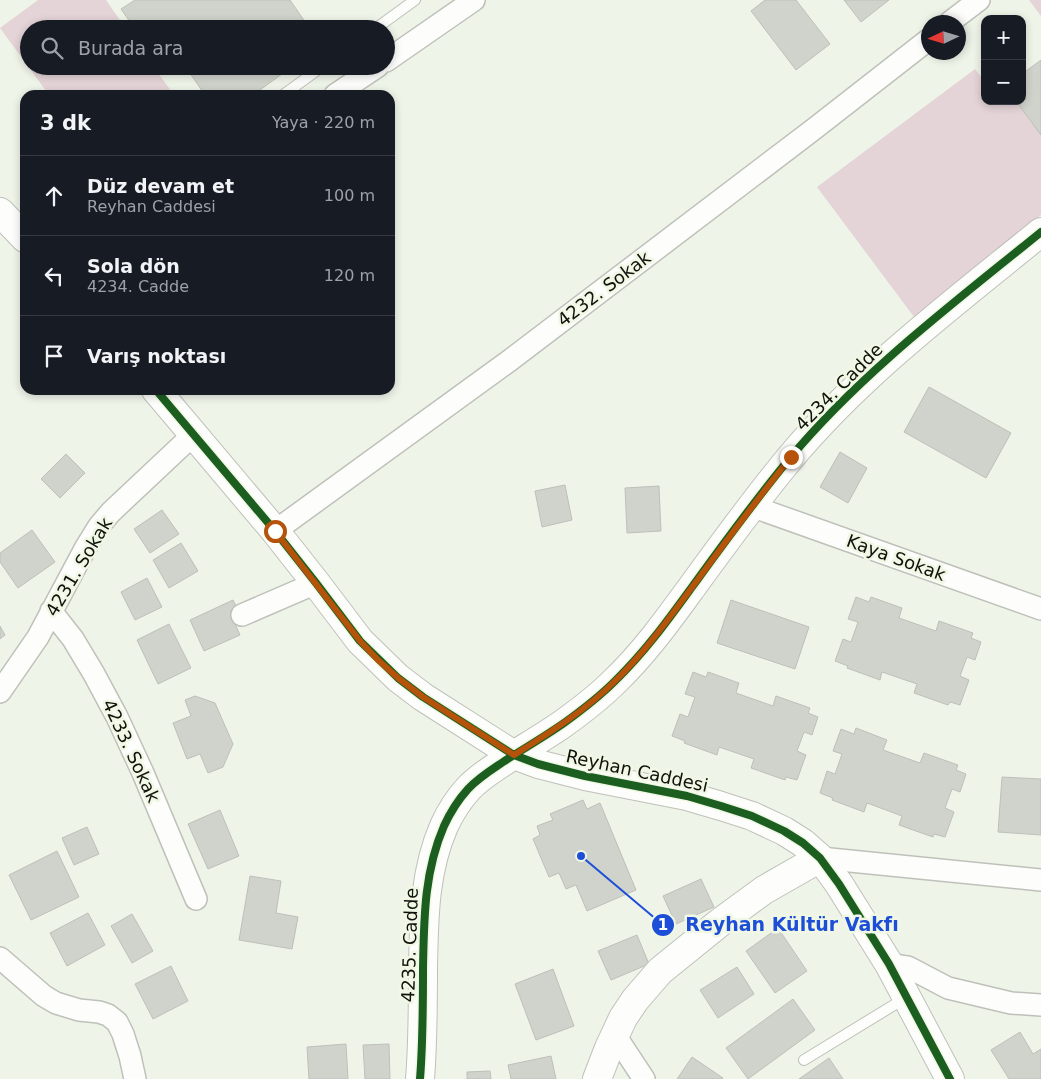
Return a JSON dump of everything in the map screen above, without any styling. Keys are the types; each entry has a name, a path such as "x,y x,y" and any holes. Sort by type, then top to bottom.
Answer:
{"street":[{"path":"395,55 474,0"},
{"path":"959,15 979,0"},
{"name":"4232. Sokak","path":"275,531 517,355 814,130 921,46"},
{"path":"342,90 365,75"},
{"path":"0,212 20,233"},
{"name":"4234. Cadde","path":"514,755 565,722 595,699 640,656 661,631 751,506 791,457 838,405 938,316 1041,232"},
{"name":"Reyhan Caddesi","path":"160,395 275,531 360,641 398,678 423,697 514,755 557,769 687,796 721,806 752,816 784,831 803,843 820,858 839,884 889,964 950,1079"},
{"name":"4231. Sokak","path":"0,692 38,637 99,526 111,512 194,434"},
{"name":"Kaya Sokak","path":"751,506 1041,609"},
{"path":"242,615 316,583"},
{"name":"4233. Sokak","path":"51,611 73,639 117,717 143,773 196,899"},
{"name":"4235. Cadde","path":"420,1079 426,902 429,874 436,848 445,825 469,787 514,755"},
{"path":"597,1079 623,1018 635,1000 660,971 764,890 820,858 1041,880"},
{"path":"0,958 44,996 56,1003 79,1010 99,1012 116,1022 123,1034 135,1079"},
{"path":"889,964 908,967 948,988 1011,1003 1041,1005"},
{"path":"615,1035 644,1079"}],"lane":[{"path":"388,20 415,0"},
{"path":"290,90 311,75"},
{"path":"804,1060 907,996"}],"shaded area":[{"path":"38,0 106,0 120,20 20,20 20,55 0,28"},
{"path":"1029,0 1041,0 1041,16"},
{"path":"975,69 981,77 981,105 1019,105 1041,135 1041,215 917,321 817,187"},
{"path":"34,75 160,75 170,90 45,90"}],"building":[{"path":"135,0 290,0 304,20 129,20 121,9"},
{"path":"765,0 796,0 830,44 796,70 751,11"},
{"path":"844,0 889,0 861,22"},
{"path":"1041,60 1041,135 1019,105 1026,105 1026,71"},
{"path":"191,75 281,75 260,90 202,90"},
{"path":"929,387 1011,433 986,478 904,432"},
{"path":"840,452 867,468 848,503 820,487"},
{"path":"66,454 85,473 60,498 41,479"},
{"path":"565,485 572,520 542,527 535,491"},
{"path":"659,486 661,531 627,533 625,488"},
{"path":"162,510 179,534 150,553 134,529"},
{"path":"32,530 55,562 18,588 0,562 0,553"},
{"path":"181,543 198,571 169,588 153,560"},
{"path":"147,578 162,607 135,620 121,592"},
{"path":"856,597 869,602 871,597 902,608 899,618 936,631 939,621 973,633 971,638 981,642 975,660 967,657 960,676 969,680 960,705 950,702 948,705 914,693 917,684 882,672 880,680 847,668 848,666 835,661 843,639 851,642 858,622 848,619"},
{"path":"233,600 240,614 232,617 240,635 204,651 190,620"},
{"path":"731,600 809,627 795,669 717,643"},
{"path":"169,624 191,668 158,684 137,640"},
{"path":"0,626 5,635 0,639"},
{"path":"693,672 706,677 708,672 739,683 736,693 773,706 776,696 810,708 808,713 818,717 812,735 804,732 797,751 806,755 797,780 786,777 785,780 751,768 754,759 719,747 717,755 684,743 685,741 672,736 680,714 688,717 695,697 685,694"},
{"path":"195,696 215,703 233,744 223,767 208,773 200,754 187,759 173,723 191,716 185,700"},
{"path":"856,728 887,740 883,750 920,763 924,753 958,765 956,770 966,774 960,792 952,789 945,808 954,812 945,837 934,834 933,837 899,825 902,816 867,803 864,812 832,800 833,798 820,793 827,771 835,774 842,754 833,751 841,729 854,734"},
{"path":"1002,777 1041,779 1041,835 998,832"},
{"path":"583,800 587,809 600,803 636,890 587,911 576,885 566,889 559,873 549,877 533,839 540,835 537,826 553,820 550,814"},
{"path":"220,810 239,856 208,869 188,824"},
{"path":"87,827 99,854 74,865 62,838"},
{"path":"57,851 79,897 31,920 9,875"},
{"path":"250,876 281,881 276,913 298,917 292,949 239,940"},
{"path":"701,879 714,907 676,924 663,896"},
{"path":"88,913 105,945 67,966 50,933"},
{"path":"132,914 153,951 132,963 111,926"},
{"path":"778,928 807,971 775,993 746,951"},
{"path":"637,935 649,964 611,980 598,951"},
{"path":"171,966 188,1001 153,1019 135,984"},
{"path":"737,967 754,994 718,1018 700,990"},
{"path":"553,969 574,1026 536,1040 515,984"},
{"path":"793,999 815,1030 748,1079 726,1048"},
{"path":"1020,1032 1033,1054 1041,1049 1041,1079 1009,1079 991,1050"},
{"path":"346,1044 348,1079 309,1079 307,1047"},
{"path":"389,1044 390,1079 365,1079 363,1045"},
{"path":"551,1056 556,1079 511,1079 508,1065"},
{"path":"692,1057 723,1078 677,1079"},
{"path":"829,1058 843,1079 799,1079"},
{"path":"490,1071 491,1079 467,1079 467,1072"}],"cycle path":[{"path":"420,1079 426,896 437,843 444,826 461,798 480,778 564,723 591,703 615,681 656,636 764,490 790,458 847,396 910,339 1041,232"},
{"path":"160,395 275,531 360,641 398,678 423,697 514,755 538,764 585,776 687,796 721,806 752,816 784,831 803,843 820,858 839,884 889,964 950,1079"}],"place":[{"name":"Reyhan Kültür Vakfı","path":"581,856"}],"route":[{"path":"275,531 340,617 378,660 423,697 514,755 565,722 595,699 640,656 661,631 751,506 791,457"}]}
